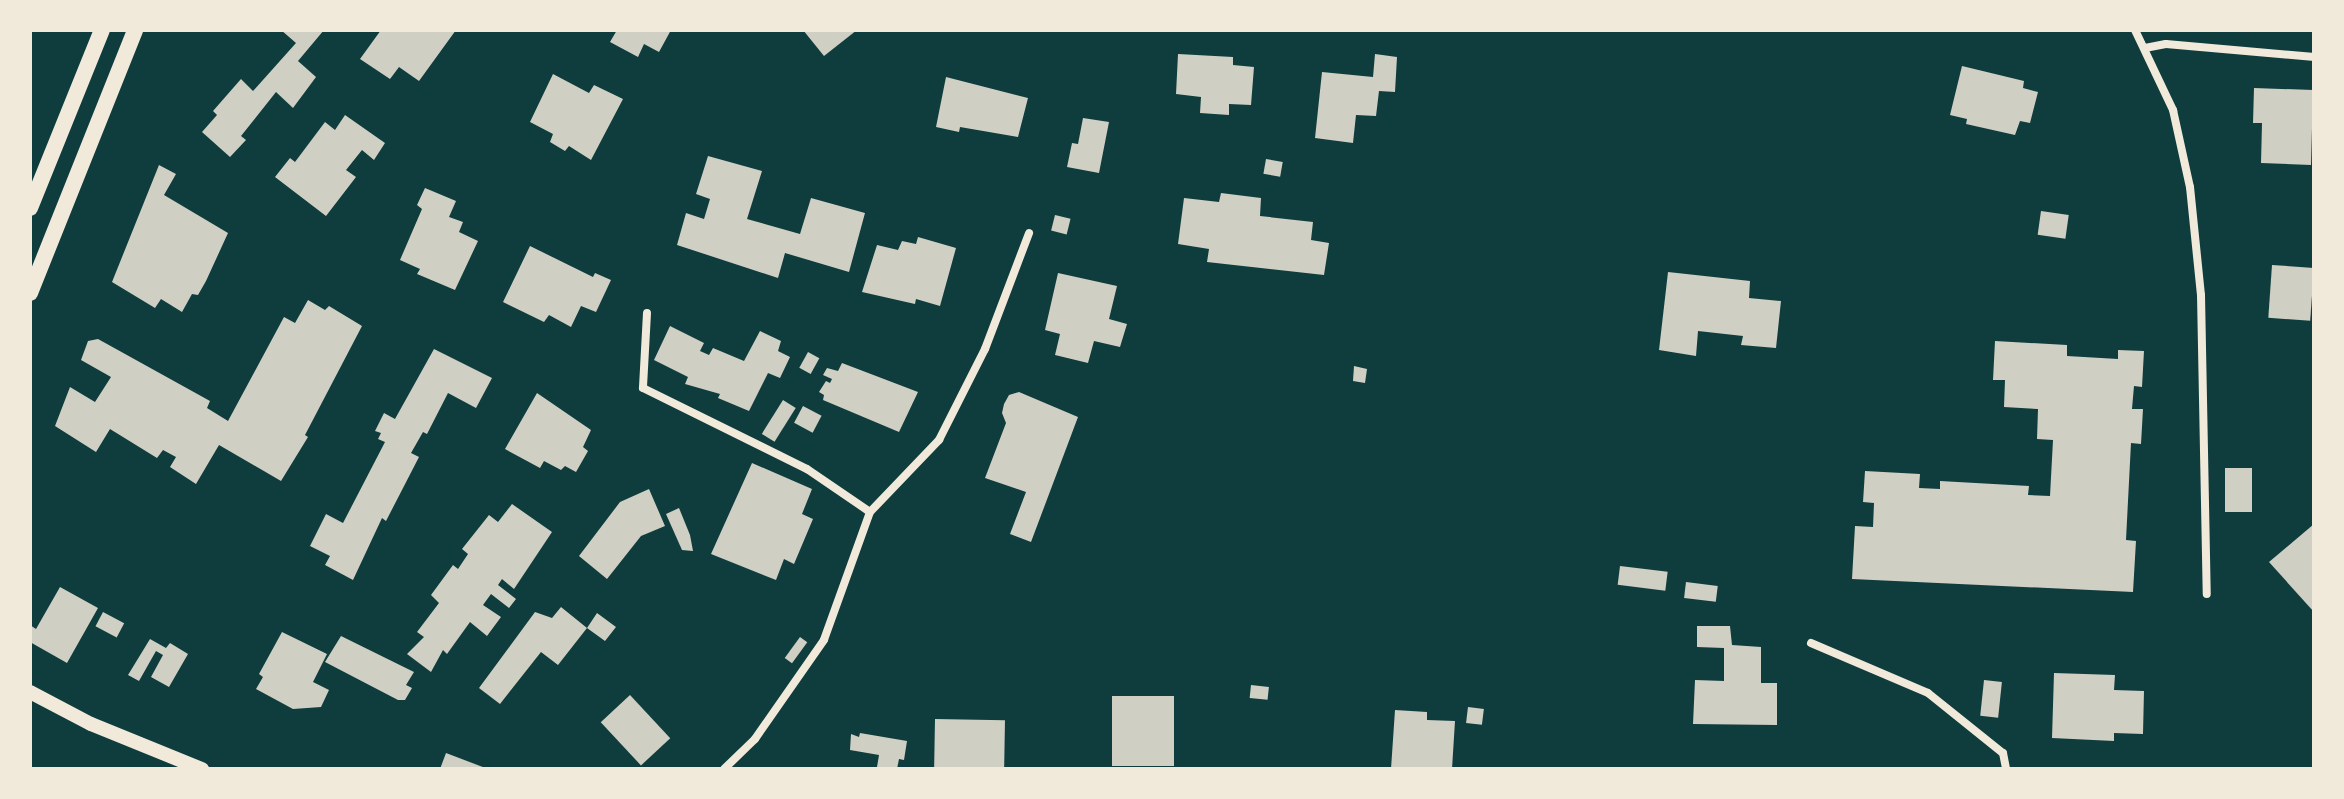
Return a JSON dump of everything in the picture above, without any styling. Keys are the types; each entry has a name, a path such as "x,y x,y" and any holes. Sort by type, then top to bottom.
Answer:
{"main road":[{"path":"30,208 102,30"},
{"path":"30,293 135,30"}],"street":[{"path":"2135,30 2173,110 2190,187 2201,295 2207,594"},
{"path":"2145,48 2174,45 2314,57"},
{"path":"724,769 755,739 824,640 870,512 939,440 985,349 1029,233"},
{"path":"647,313 643,388 807,469 870,512"},
{"path":"1811,643 1928,693 2003,753 2006,769"},
{"path":"30,692 91,724 202,769"}],"building":[{"path":"281,30 324,30 298,61 316,77 293,108 276,92 241,136 246,140 230,157 202,132 217,115 213,111 241,79 253,91 296,43"},
{"path":"381,30 456,30 419,81 399,67 390,79 360,59"},
{"path":"617,30 671,30 659,52 644,44 638,57 610,42"},
{"path":"803,30 857,30 824,56"},
{"path":"1178,54 1233,57 1233,65 1254,67 1251,105 1229,104 1229,115 1200,113 1201,97 1176,94"},
{"path":"1375,54 1397,57 1395,92 1379,91 1376,116 1356,115 1353,143 1315,138 1322,72 1373,77"},
{"path":"1962,66 2024,81 2023,88 2038,92 2030,123 2020,121 2015,135 1966,124 1967,119 1950,115"},
{"path":"553,74 589,93 594,85 623,99 591,160 569,146 565,151 550,142 553,134 530,122"},
{"path":"946,77 1028,98 1018,137 960,127 959,132 936,127"},
{"path":"2254,88 2313,90 2311,165 2261,163 2262,123 2253,123"},
{"path":"345,115 385,143 374,160 362,150 346,170 356,177 326,216 275,177 290,158 295,162 325,122 335,130"},
{"path":"1083,118 1109,122 1099,173 1067,167 1072,143 1078,144"},
{"path":"708,156 762,171 747,219 800,234 811,198 865,213 849,272 785,253 778,278 677,245 686,213 704,219 710,199 696,194"},
{"path":"1266,159 1283,162 1280,177 1263,174"},
{"path":"159,165 176,174 164,195 228,233 198,295 192,294 182,312 161,299 155,308 112,282"},
{"path":"425,188 456,201 449,217 463,222 459,232 478,241 455,290 417,274 420,269 400,260 422,209 417,205"},
{"path":"1221,193 1261,198 1260,216 1313,222 1311,240 1329,243 1324,275 1207,262 1209,249 1178,244 1184,198 1219,202"},
{"path":"2041,211 2069,215 2065,239 2038,235"},
{"path":"1055,215 1071,219 1067,234 1051,231"},
{"path":"918,237 956,248 940,306 916,299 915,304 862,292 877,245 898,250 902,241 916,244"},
{"path":"530,246 593,277 595,273 611,280 596,312 581,306 571,327 549,315 544,322 503,302"},
{"path":"2272,265 2314,268 2310,321 2268,318"},
{"path":"1668,272 1750,281 1749,298 1781,301 1776,348 1741,345 1743,336 1698,331 1696,356 1659,350"},
{"path":"1058,273 1117,286 1109,319 1127,324 1120,347 1094,341 1088,363 1055,355 1060,334 1045,330"},
{"path":"308,300 325,310 329,306 362,326 305,435 308,437 281,481 219,445 196,484 170,467 176,457 163,450 157,458 110,429 96,452 55,426 70,387 95,402 111,377 81,360 88,341 98,339 210,401 207,408 228,421 284,317 295,323"},
{"path":"670,326 704,343 700,351 709,355 713,348 744,361 760,331 781,341 778,351 790,357 780,378 768,373 749,411 718,398 720,394 685,384 688,377 654,360"},
{"path":"1995,341 2067,345 2067,356 2118,359 2118,350 2144,351 2142,387 2134,386 2132,409 2143,409 2141,444 2131,443 2126,540 2136,541 2133,592 1852,579 1855,526 1873,527 1874,503 1863,502 1865,471 1920,474 1919,488 1940,489 1940,481 2029,486 2028,495 2050,496 2053,440 2037,439 2038,409 2004,407 2005,380 1993,380"},
{"path":"434,349 492,378 476,408 448,393 427,434 423,432 411,453 419,457 386,521 382,518 353,580 325,565 330,556 310,546 326,514 343,523 385,442 378,439 381,433 375,431 384,413 395,419"},
{"path":"808,352 819,358 811,374 799,368"},
{"path":"842,363 918,392 899,432 823,400 824,395 819,392 826,381 830,383 832,379 823,375 827,368 838,371"},
{"path":"1354,366 1367,369 1365,383 1353,381"},
{"path":"1019,392 1078,417 1031,542 1010,534 1026,492 985,478 1006,423 1002,413 1004,404 1009,395"},
{"path":"537,393 591,430 583,447 588,451 576,472 565,466 561,470 544,461 540,468 505,449"},
{"path":"783,400 796,408 775,442 762,434"},
{"path":"803,406 822,416 813,433 794,423"},
{"path":"752,463 812,489 802,514 813,519 794,564 784,559 776,580 711,554"},
{"path":"2225,468 2252,468 2252,512 2225,512"},
{"path":"649,489 665,526 641,536 607,579 579,556 620,502"},
{"path":"512,504 552,532 514,589 502,579 498,585 516,599 509,608 491,594 483,605 501,617 487,636 470,622 447,654 443,650 431,672 407,654 424,637 417,632 439,603 431,595 453,565 458,569 468,554 462,549 489,515 498,522"},
{"path":"679,508 693,551 682,550 666,514"},
{"path":"2314,524 2314,612 2269,562"},
{"path":"1620,566 1668,572 1665,591 1618,585"},
{"path":"1686,582 1718,586 1716,602 1684,598"},
{"path":"60,587 98,608 67,663 30,642 30,625 36,629"},
{"path":"561,607 587,628 558,665 541,652 500,704 479,688 535,612 552,618"},
{"path":"103,612 124,623 117,637 95,626"},
{"path":"597,613 616,627 605,641 587,628"},
{"path":"1697,626 1730,626 1732,645 1761,647 1761,683 1777,683 1777,725 1693,724 1695,680 1724,681 1724,648 1697,647"},
{"path":"282,632 327,654 313,682 329,690 321,707 293,709 256,689 263,677 259,674"},
{"path":"341,636 414,672 406,685 412,688 405,700 398,700 325,662"},
{"path":"800,637 807,642 792,663 785,658"},
{"path":"150,639 166,648 170,643 188,654 169,687 151,677 163,655 156,651 139,681 128,675"},
{"path":"2054,673 2115,675 2114,690 2144,691 2143,734 2114,733 2114,741 2052,738"},
{"path":"1984,680 2002,682 1998,718 1980,716"},
{"path":"1251,685 1269,687 1268,700 1250,698"},
{"path":"630,695 670,738 641,765 601,722"},
{"path":"1112,696 1174,696 1174,766 1112,766"},
{"path":"1468,707 1484,709 1482,725 1466,723"},
{"path":"1395,710 1427,712 1427,720 1455,721 1452,769 1391,769"},
{"path":"935,719 1005,720 1004,769 934,769"},
{"path":"860,733 907,741 904,760 899,759 897,769 877,767 879,755 850,750 851,734 859,737"},
{"path":"446,753 488,769 440,769"}]}
